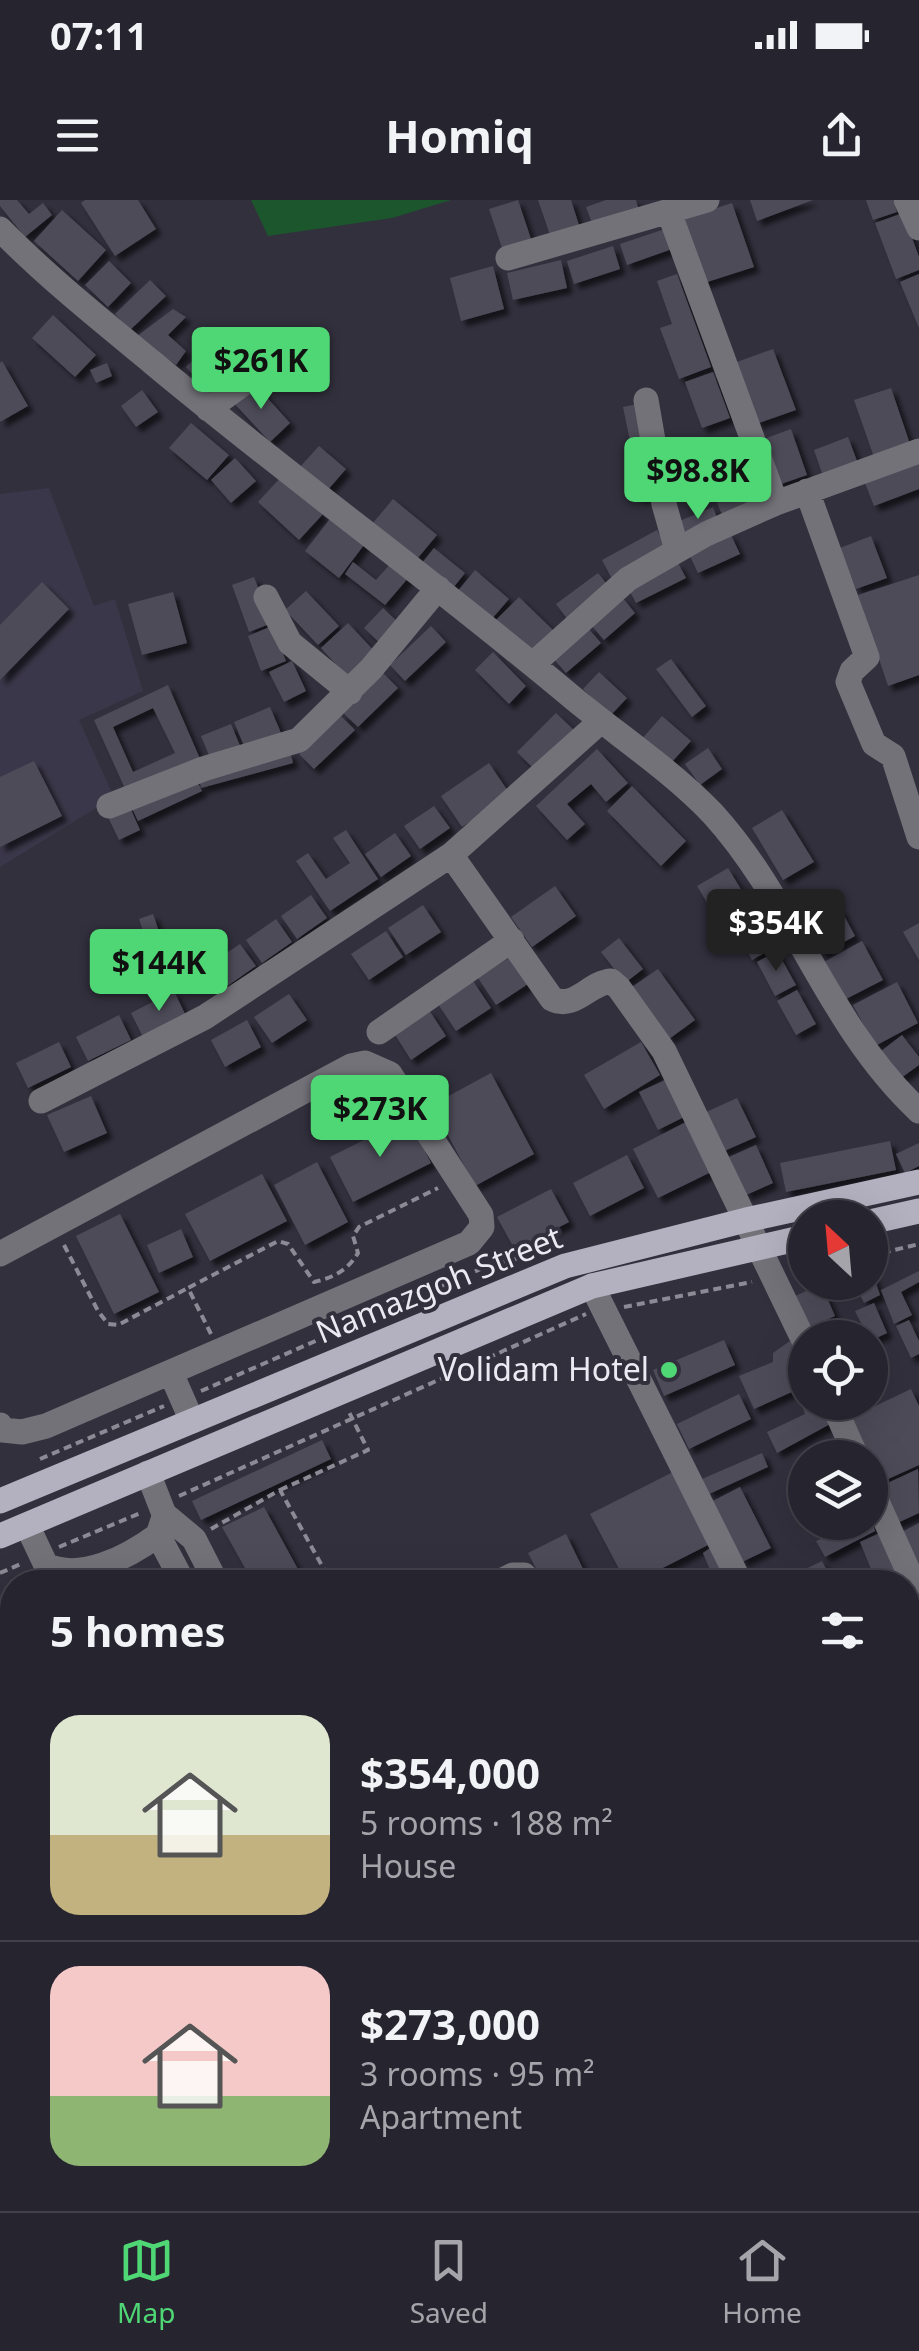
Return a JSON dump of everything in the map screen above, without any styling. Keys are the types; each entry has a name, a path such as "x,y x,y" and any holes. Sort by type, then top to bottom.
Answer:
{"main road":[{"name":"Namazgoh Street","path":"0,1502 565,1266 919,1182"},
{"path":"888,1218 919,1211"},
{"name":"Namazgoh Street","path":"0,1536 592,1286 788,1241"}],"street":[{"path":"508,258 707,200"},
{"path":"906,200 919,228"},
{"path":"669,212 776,503"},
{"path":"0,229 38,268 208,409 533,664 712,813 750,861 847,1025 896,1089 919,1111"},
{"path":"208,409 244,382 295,358"},
{"path":"646,400 676,550"},
{"path":"533,664 628,579 676,550 776,503 919,450"},
{"path":"807,492 868,657 852,671 848,682 874,744 893,756 919,837"},
{"path":"109,806 203,769 298,740 350,692 438,588"},
{"path":"266,597 290,643 350,692"},
{"path":"42,1101 204,1018 451,855 601,721"},
{"path":"451,855 552,999 562,1004 572,1001 602,982 611,981 619,988 664,1051 795,1320"},
{"path":"380,1032 512,940"},
{"path":"0,1254 351,1066 366,1064 390,1074 481,1215 482,1228 469,1243 46,1426 22,1432 3,1430 0,1425"},
{"path":"592,1286 734,1570"},
{"path":"171,1373 192,1420"},
{"path":"148,1474 179,1570"},
{"path":"160,1518 194,1539 210,1570"},
{"path":"86,1570 146,1543 160,1518"},
{"path":"27,1524 47,1568"},
{"path":"888,1526 908,1570"}],"path":[{"path":"54,1225 98,1311 108,1324 118,1324 278,1242 288,1244 314,1282 328,1279 351,1265 358,1253 353,1236 359,1227 457,1179"},
{"path":"888,1252 919,1244"},
{"path":"47,1568 160,1518 352,1418 585,1314 775,1277"},
{"path":"188,1288 219,1352"},
{"path":"194,1539 280,1490 368,1450 340,1392"},
{"path":"280,1490 324,1570"}],"shaded area":[{"path":"49,488 94,606 115,599 143,691 79,720 114,797 0,867 0,494"}],"green space":[{"path":"251,200 451,200 392,218 268,236"}],"building":[{"path":"0,200 17,200 29,214 43,203 52,215 25,237 0,206"},
{"path":"138,200 156,229 115,256 81,203"},
{"path":"518,200 531,239 502,248 489,209"},
{"path":"538,200 571,200 579,225 550,235"},
{"path":"606,200 636,200 639,211 593,226 586,207"},
{"path":"750,200 813,200 757,221"},
{"path":"866,200 893,200 897,212 873,220"},
{"path":"732,203 754,267 701,284 680,220"},
{"path":"62,210 106,250 78,281 34,241"},
{"path":"903,213 919,257 919,270 896,279 875,223"},
{"path":"665,229 672,249 627,265 620,244"},
{"path":"613,246 620,269 574,284 567,261"},
{"path":"561,260 567,288 513,300 507,273"},
{"path":"109,261 131,283 108,307 85,285"},
{"path":"493,266 504,309 461,321 450,278"},
{"path":"677,274 711,367 679,379 660,328 672,324 657,281"},
{"path":"919,274 919,328 900,282"},
{"path":"150,280 166,296 130,330 115,314"},
{"path":"173,309 186,317 168,335 186,351 176,365 136,337"},
{"path":"53,315 96,355 75,377 32,338"},
{"path":"207,348 232,375 210,394 186,367"},
{"path":"773,349 796,410 756,424 734,363"},
{"path":"0,363 28,406 0,422"},
{"path":"107,363 112,376 96,383 90,370"},
{"path":"713,372 730,418 702,428 685,382"},
{"path":"253,382 290,423 270,442 232,401"},
{"path":"891,388 911,447 875,460 854,400"},
{"path":"142,390 158,412 136,427 121,406"},
{"path":"643,403 651,441 631,446 623,407"},
{"path":"191,423 229,455 207,480 169,448"},
{"path":"791,429 807,475 778,485 761,440"},
{"path":"848,437 857,461 822,473 814,450"},
{"path":"319,446 346,469 326,492 299,468"},
{"path":"684,447 692,486 671,490 664,451"},
{"path":"651,455 658,494 638,498 630,460"},
{"path":"235,458 256,481 231,503 211,480"},
{"path":"919,462 919,489 874,506 865,483"},
{"path":"282,476 323,514 299,540 258,502"},
{"path":"753,485 761,501 724,519 717,503"},
{"path":"393,499 437,535 417,559 373,523"},
{"path":"713,507 719,523 684,538 677,522"},
{"path":"333,515 367,541 339,578 305,551"},
{"path":"657,530 667,549 612,579 602,560"},
{"path":"730,533 740,554 698,573 688,552"},
{"path":"871,536 887,578 856,589 840,548"},
{"path":"434,548 465,573 453,588 422,563"},
{"path":"353,562 376,580 392,562 409,577 385,605 345,574"},
{"path":"678,563 686,578 636,603 628,588"},
{"path":"475,570 509,599 490,621 457,592"},
{"path":"598,573 610,588 568,620 556,604"},
{"path":"919,575 919,675 888,686 858,595"},
{"path":"254,577 272,623 249,632 232,585"},
{"path":"42,582 69,609 0,680 0,625"},
{"path":"306,591 339,626 318,645 285,610"},
{"path":"173,592 187,643 142,655 128,604"},
{"path":"519,597 554,631 529,656 494,622"},
{"path":"622,597 635,613 604,640 591,625"},
{"path":"383,608 403,627 384,647 364,628"},
{"path":"348,623 377,654 350,680 321,648"},
{"path":"272,626 286,661 261,671 248,636"},
{"path":"431,626 446,642 405,681 390,665"},
{"path":"587,627 601,643 566,673 552,657"},
{"path":"493,652 526,686 509,704 475,670"},
{"path":"671,659 706,706 692,717 656,669"},
{"path":"292,661 306,691 284,702 269,672"},
{"path":"599,672 627,698 610,716 583,689"},
{"path":"383,673 398,688 358,727 342,712"},
{"path":"168,685 201,761 127,793 94,720","holes":["153,708 175,753 133,772 113,727"]},
{"path":"270,707 281,733 245,748 234,722"},
{"path":"556,713 576,732 536,771 517,752"},
{"path":"340,715 355,730 314,769 299,754"},
{"path":"662,716 691,741 670,764 641,740"},
{"path":"231,724 241,748 211,760 201,736"},
{"path":"708,748 722,769 700,785 685,764"},
{"path":"597,749 628,783 606,802 591,784 567,804 585,824 567,840 536,806"},
{"path":"290,752 293,763 201,788 199,778"},
{"path":"34,761 62,816 0,847 0,777"},
{"path":"489,763 510,794 462,827 441,796"},
{"path":"194,774 202,791 138,821 130,804"},
{"path":"632,786 686,841 661,866 607,811"},
{"path":"128,803 140,830 119,840 106,813"},
{"path":"434,806 450,828 420,849 404,826"},
{"path":"782,810 814,862 783,880 752,828"},
{"path":"346,830 378,879 330,911 296,861 308,853 326,879 350,863 333,838"},
{"path":"395,833 411,856 381,877 365,854"},
{"path":"728,868 755,912 724,931 697,886"},
{"path":"555,886 576,916 532,947 511,917"},
{"path":"311,895 327,918 297,939 281,916"},
{"path":"423,905 441,932 406,955 388,928"},
{"path":"840,908 855,936 822,954 807,926"},
{"path":"153,914 174,975 160,981 139,919"},
{"path":"757,916 775,947 752,960 735,929"},
{"path":"276,919 292,942 262,963 246,940"},
{"path":"919,923 919,960 903,932"},
{"path":"386,931 403,957 369,980 351,954"},
{"path":"619,938 643,969 625,983 601,952"},
{"path":"862,941 883,980 844,1000 824,962"},
{"path":"240,944 256,966 226,987 210,964"},
{"path":"777,951 796,985 775,996 757,962"},
{"path":"513,955 531,982 496,1005 478,978"},
{"path":"658,969 695,1020 669,1039 632,987"},
{"path":"473,981 491,1008 456,1031 438,1004"},
{"path":"897,982 918,1023 875,1046 853,1005"},
{"path":"797,990 816,1024 796,1035 777,1001"},
{"path":"174,991 186,1016 143,1037 131,1013"},
{"path":"289,994 307,1020 272,1043 254,1017"},
{"path":"429,1010 446,1036 411,1060 394,1033"},
{"path":"119,1015 131,1040 88,1061 76,1037"},
{"path":"247,1020 261,1047 225,1067 211,1040"},
{"path":"902,1035 919,1057 919,1065 901,1078 880,1052"},
{"path":"59,1042 71,1067 28,1088 16,1063"},
{"path":"641,1042 660,1075 604,1109 584,1075"},
{"path":"491,1073 534,1154 475,1186 432,1105"},
{"path":"665,1080 684,1117 658,1130 639,1092"},
{"path":"91,1096 107,1133 64,1152 47,1115"},
{"path":"737,1098 756,1137 722,1152 704,1113"},
{"path":"408,1118 431,1163 353,1202 330,1157"},
{"path":"686,1122 711,1172 658,1198 633,1149"},
{"path":"890,1141 896,1170 786,1192 780,1163"},
{"path":"919,1143 919,1166 905,1173 896,1154"},
{"path":"756,1145 773,1183 746,1195 729,1157"},
{"path":"627,1155 644,1188 590,1216 573,1183"},
{"path":"317,1162 348,1222 305,1245 274,1185"},
{"path":"262,1174 287,1221 210,1261 185,1214"},
{"path":"551,1189 569,1222 515,1250 497,1217"},
{"path":"120,1214 159,1292 114,1314 76,1236"},
{"path":"181,1229 193,1257 159,1273 147,1245"},
{"path":"919,1271 919,1282 901,1292 912,1315 894,1324 885,1300 888,1300 888,1286"},
{"path":"792,1300 828,1300 835,1316 826,1320 802,1320"},
{"path":"874,1303 881,1320 860,1320 855,1311"},
{"path":"909,1320 919,1341 919,1354 911,1358 896,1326"},
{"path":"724,1340 735,1365 664,1396 653,1370"},
{"path":"788,1342 788,1394 754,1409 739,1376 773,1362 773,1353"},
{"path":"911,1389 919,1406 919,1465 888,1479 888,1440 857,1440 848,1420 888,1420 888,1400"},
{"path":"739,1394 751,1419 689,1449 677,1424"},
{"path":"792,1420 832,1423 801,1440 788,1440 788,1447 777,1453 767,1432"},
{"path":"322,1440 331,1459 201,1520 192,1501"},
{"path":"762,1453 768,1467 709,1494 702,1479"},
{"path":"918,1469 919,1513 895,1524 888,1508 888,1483"},
{"path":"673,1472 710,1544 659,1570 620,1570 590,1514"},
{"path":"740,1487 771,1548 742,1562 711,1502"},
{"path":"264,1507 298,1570 243,1570 222,1527"},
{"path":"919,1523 919,1570 917,1570 900,1533"},
{"path":"566,1534 584,1570 537,1570 528,1553"},
{"path":"818,1540 858,1540 825,1557"},
{"path":"885,1540 897,1570 871,1570 860,1542"},
{"path":"713,1546 724,1570 710,1570 703,1553"},
{"path":"822,1561 827,1570 804,1570"}],"place":[{"name":"Volidam Hotel","path":"669,1370"}]}
